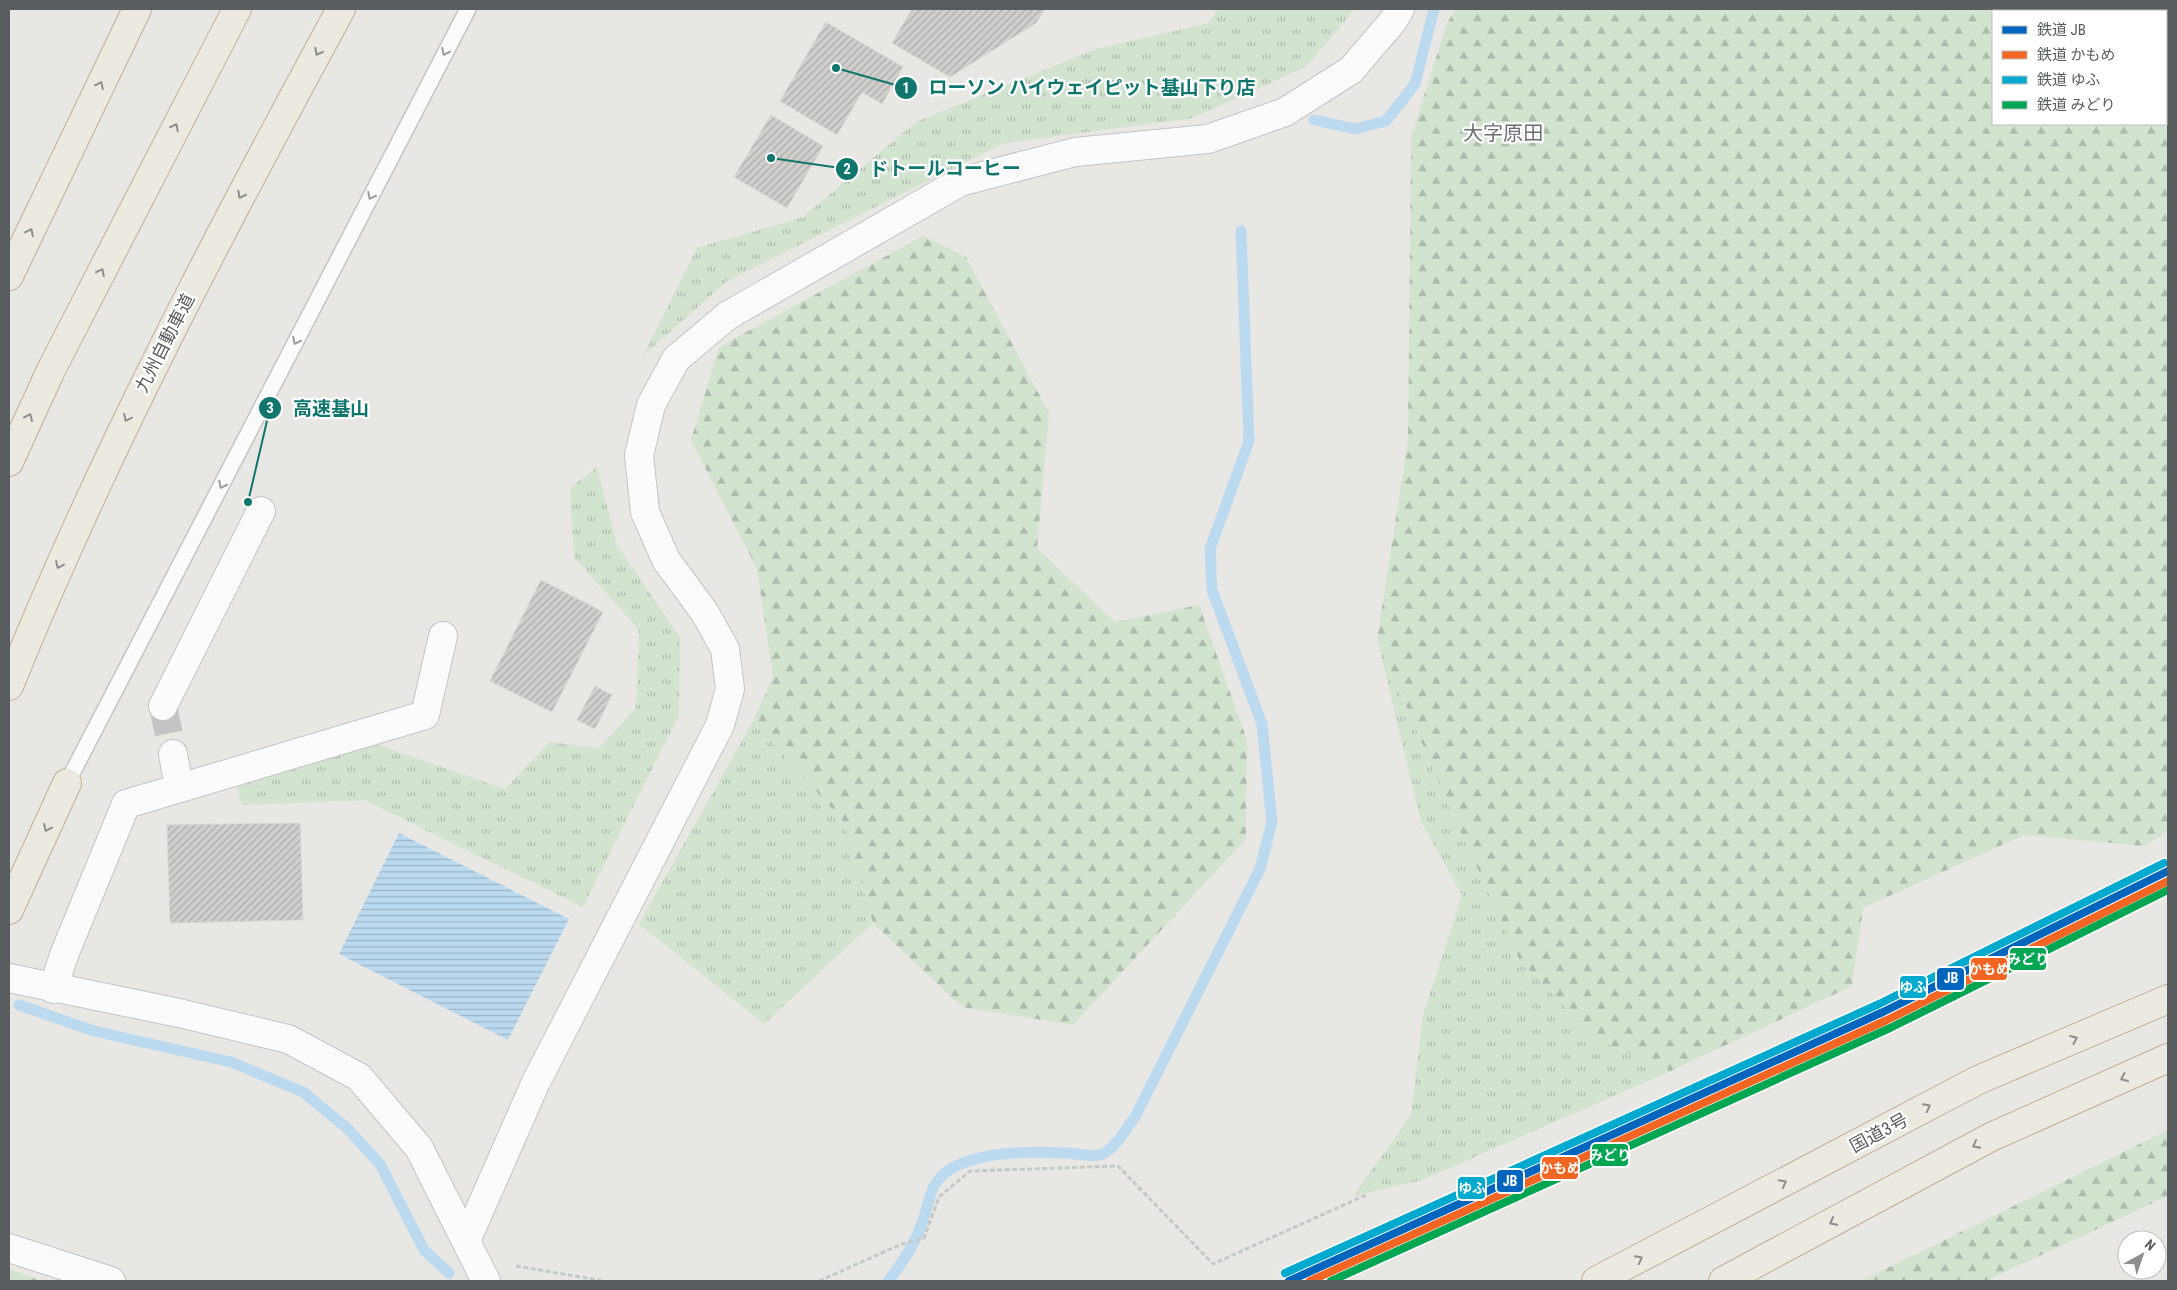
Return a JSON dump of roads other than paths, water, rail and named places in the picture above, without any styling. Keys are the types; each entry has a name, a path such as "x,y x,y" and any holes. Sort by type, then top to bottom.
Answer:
{"highway":[{"path":"9,276 137,9"},
{"path":"9,462 51,370 237,9"},
{"name":"九州自動車道","path":"9,686 52,580 128,416 275,130 341,9"},
{"path":"9,910 68,784"},
{"name":"国道3号","path":"1596,1281 1978,1080 2168,998"},
{"path":"1723,1281 1991,1137 2168,1058"}],"street":[{"path":"467,1240 535,1084 720,726 730,689 725,649 705,613 666,560 645,512 639,455 651,405 676,360 727,316 960,182 1075,152 1208,139 1285,112 1351,70 1400,9"},
{"path":"164,706 262,511"},
{"path":"53,989 64,955 126,804 425,715 443,636"},
{"path":"173,754 179,787"},
{"path":"9,978 53,989 179,1013 288,1039 359,1077 419,1148 486,1281"},
{"path":"9,1248 111,1281"}],"lane":[{"path":"68,784 468,9"}],"water":[{"path":"399,833 569,919 508,1040 339,954"}],"waterway":[{"path":"1314,120 1355,129 1386,121 1415,84 1434,9"},
{"path":"888,1281 912,1246 933,1189 940,1177 946,1172 958,1165 987,1156 1036,1152 1099,1155 1115,1145 1135,1117 1260,869 1272,822 1262,724 1212,590 1210,549 1249,441 1241,231"},
{"path":"19,1005 94,1031 231,1062 303,1092 347,1128 380,1164 424,1250 449,1273"}],"tunnel":[{"path":"163,706 173,754"}],"rail line":[{"name":"ゆふ","path":"1285,1273 1879,1004 2164,863"},
{"name":"JB","path":"1289,1281 1883,1012 2168,871"},
{"name":"かもめ","path":"1310,1281 1887,1020 2168,881"},
{"name":"みどり","path":"1331,1281 1890,1028 2168,890"}],"place":[{"name":"ローソン ハイウェイピット基山下り店","path":"836,68"},
{"name":"ドトールコーヒー","path":"771,158"},
{"name":"高速基山","path":"248,502"}],"district":[{"name":"大字原田","path":"1503,133"}]}
